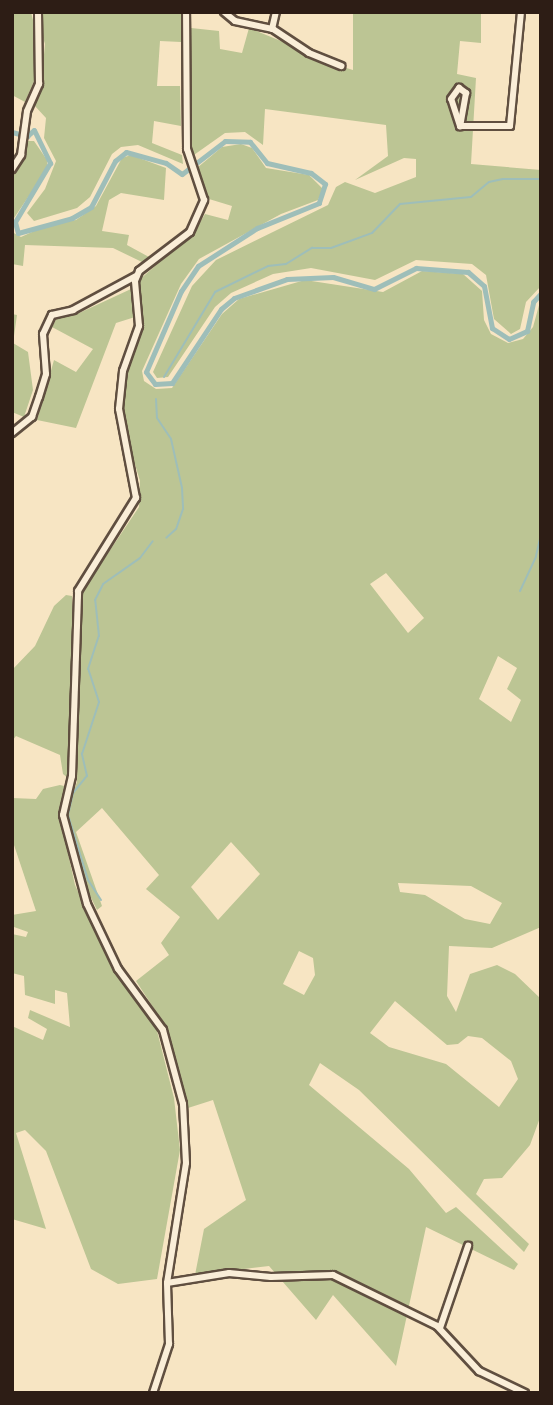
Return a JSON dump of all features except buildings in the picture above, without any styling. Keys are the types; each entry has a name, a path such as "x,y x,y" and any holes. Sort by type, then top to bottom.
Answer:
{"street":[{"path":"12,169 39,84 38,12"},
{"path":"12,433 32,417 39,397 46,374 43,334 52,315 73,310 136,276 195,224 204,200 189,163 186,12"},
{"path":"224,12 235,21 272,29 309,53 341,66"},
{"path":"272,29 276,12"},
{"path":"460,126 510,127 521,12"},
{"path":"459,88 466,93 460,126 451,99 459,88"},
{"path":"136,276 139,326 123,371 119,409 136,498 78,591 72,776 63,815 87,904 118,969 163,1030 183,1104 186,1163 167,1283 169,1344 153,1393"},
{"path":"440,1328 468,1246"},
{"path":"167,1283 229,1273 271,1278 324,1273 440,1328 479,1371 525,1393"}],"green space":[{"path":"12,12 31,12 38,41 34,81 25,102 12,95"},
{"path":"35,12 182,12 181,42 160,41 157,86 180,86 181,126 154,121 152,143 182,155 183,164 138,145 121,147 112,154 90,197 77,208 34,221 27,213 45,189 56,161 44,138 46,118 34,105 41,86 45,44"},
{"path":"481,12 481,43 460,41 457,74 476,78 471,164 541,170 541,286 526,302 520,329 511,334 494,319 486,275 472,264 416,260 375,280 311,268 273,274 231,293 215,307 168,377 157,378 153,372 192,286 216,260 328,205 336,187 345,182 375,193 416,177 416,159 404,158 355,180 388,156 386,125 265,109 263,145 245,132 225,133 191,157 191,28 219,31 220,49 242,53 249,28 298,48 306,56 353,70 353,14"},
{"path":"26,141 34,141 47,160 47,169 12,221 12,176 20,167"},
{"path":"241,144 252,148 266,168 309,175 323,189 318,200 281,214 199,259 181,284 142,371 144,381 156,389 172,388 222,314 239,299 305,280 383,292 422,271 463,274 482,291 484,320 491,334 508,343 523,339 533,327 541,298 541,927 492,948 449,946 447,996 456,1012 470,974 497,965 515,974 541,999 541,1115 530,1145 502,1178 484,1179 476,1194 529,1244 524,1252 359,1090 320,1063 309,1085 409,1169 446,1213 456,1207 518,1264 514,1270 426,1227 396,1366 333,1295 316,1320 269,1266 195,1275 204,1229 246,1200 213,1100 188,1108 166,1027 136,981 169,955 161,943 180,917 146,889 159,875 102,808 76,832 102,906 97,910 78,871 66,811 77,782 80,595 139,507 140,481 125,431 123,393 129,361 144,328 138,281 195,231 205,214 228,220 232,206 209,199 197,168 222,147","holes":["386,573 424,618 408,633 370,584","498,656 517,668 507,689 521,700 511,722 479,699","231,842 260,874 218,920 191,887","398,883 471,886 502,903 490,924 465,919 425,895 400,892","299,951 313,958 315,975 304,995 283,984","395,1001 447,1045 458,1044 468,1036 482,1038 511,1061 518,1079 499,1107 446,1064 389,1047 370,1033"]},
{"path":"131,155 166,168 164,200 121,193 109,200 102,231 129,235 127,245 149,257 142,262 113,248 25,245 23,266 12,264 12,232 21,237 52,223 76,220 96,206 122,158"},
{"path":"131,289 135,317 116,323 76,428 37,420 54,360 76,372 93,349 52,327 57,318 75,315"},
{"path":"12,314 17,315 13,343 28,352 33,390 24,417 12,412"},
{"path":"66,595 72,596 74,666 69,779 63,774 60,755 16,736 12,741 12,670 35,646 54,606"},
{"path":"60,785 68,787 60,817 75,885 115,973 155,1023 174,1098 180,1150 157,1279 118,1284 91,1269 46,1151 25,1130 16,1133 46,1229 12,1219 12,1026 43,1040 47,1029 28,1018 30,1010 70,1027 67,993 55,990 55,1004 25,995 24,976 12,973 12,934 26,937 28,932 14,927 12,915 36,911 12,839 12,798 36,799 43,789"}],"waterway":[{"path":"34,130 50,163 15,222 18,233 72,218 91,207 115,161 126,152 166,163 182,174 225,141 250,142 267,163 311,173 325,184 319,203 257,228 198,266 181,291 146,372 155,384 172,383 221,309 234,298 287,279 333,277 374,289 416,268 468,272 484,286 492,328 509,339 527,331 533,302 541,293"},
{"path":"12,132 27,136 34,130"},
{"path":"164,377 215,292 268,266 286,264 312,248 331,248 372,233 400,204 471,197 489,182 503,179 541,179"},
{"path":"156,399 157,418 171,439 182,488 183,509 176,529 166,538"},
{"path":"520,591 536,556 541,534"},
{"path":"101,900 88,880 68,815 73,793 87,776 82,754 99,702 88,669 99,636 95,600 103,584 140,558 153,541"}]}
